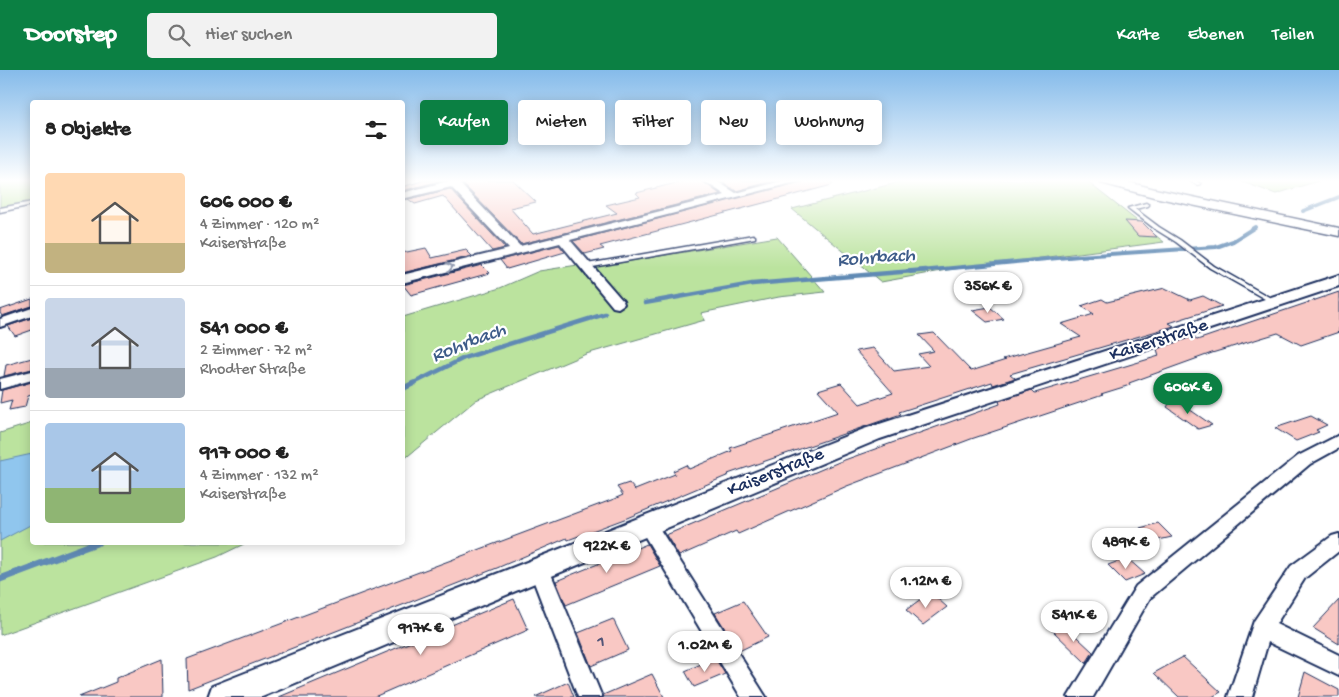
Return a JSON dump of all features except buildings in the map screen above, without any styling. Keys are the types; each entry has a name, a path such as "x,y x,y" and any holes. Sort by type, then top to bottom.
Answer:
{"main road":[{"name":"Kaiserstraße","path":"224,697 872,434 1339,280"}],"street":[{"path":"482,209 517,250"},
{"path":"405,278 681,209"},
{"path":"1235,209 1339,232"},
{"path":"1318,227 1339,228"},
{"path":"562,239 588,266 618,304"},
{"path":"0,324 30,313"},
{"path":"0,384 30,376"},
{"path":"1080,697 1143,592 1304,460 1339,441"},
{"path":"647,525 754,697"},
{"path":"1240,697 1262,628 1298,572 1339,541"},
{"path":"539,570 590,697"},
{"path":"1262,628 1339,666"}],"lane":[{"path":"1132,209 1156,228 1178,240 1212,267 1274,302"},
{"path":"588,266 753,237"}],"green space":[{"path":"792,209 1122,209 1164,242 947,270 881,282"},
{"path":"777,237 825,292 779,297 701,313 705,320 586,354 476,400 405,458 405,316 500,288 539,271 584,264 587,268"},
{"path":"30,424 30,545 242,545 217,557 0,635 0,433"}],"water":[{"path":"30,454 30,525 0,541 0,461"}],"waterway":[{"name":"Rohrbach","path":"1303,211 1307,209"},
{"name":"Rohrbach","path":"910,272 1079,256 1216,247 1233,241 1255,227"},
{"name":"Rohrbach","path":"645,303 752,284 926,270"},
{"name":"Rohrbach","path":"405,388 464,358 605,314"},
{"name":"Rohrbach","path":"0,579 91,545"}]}
